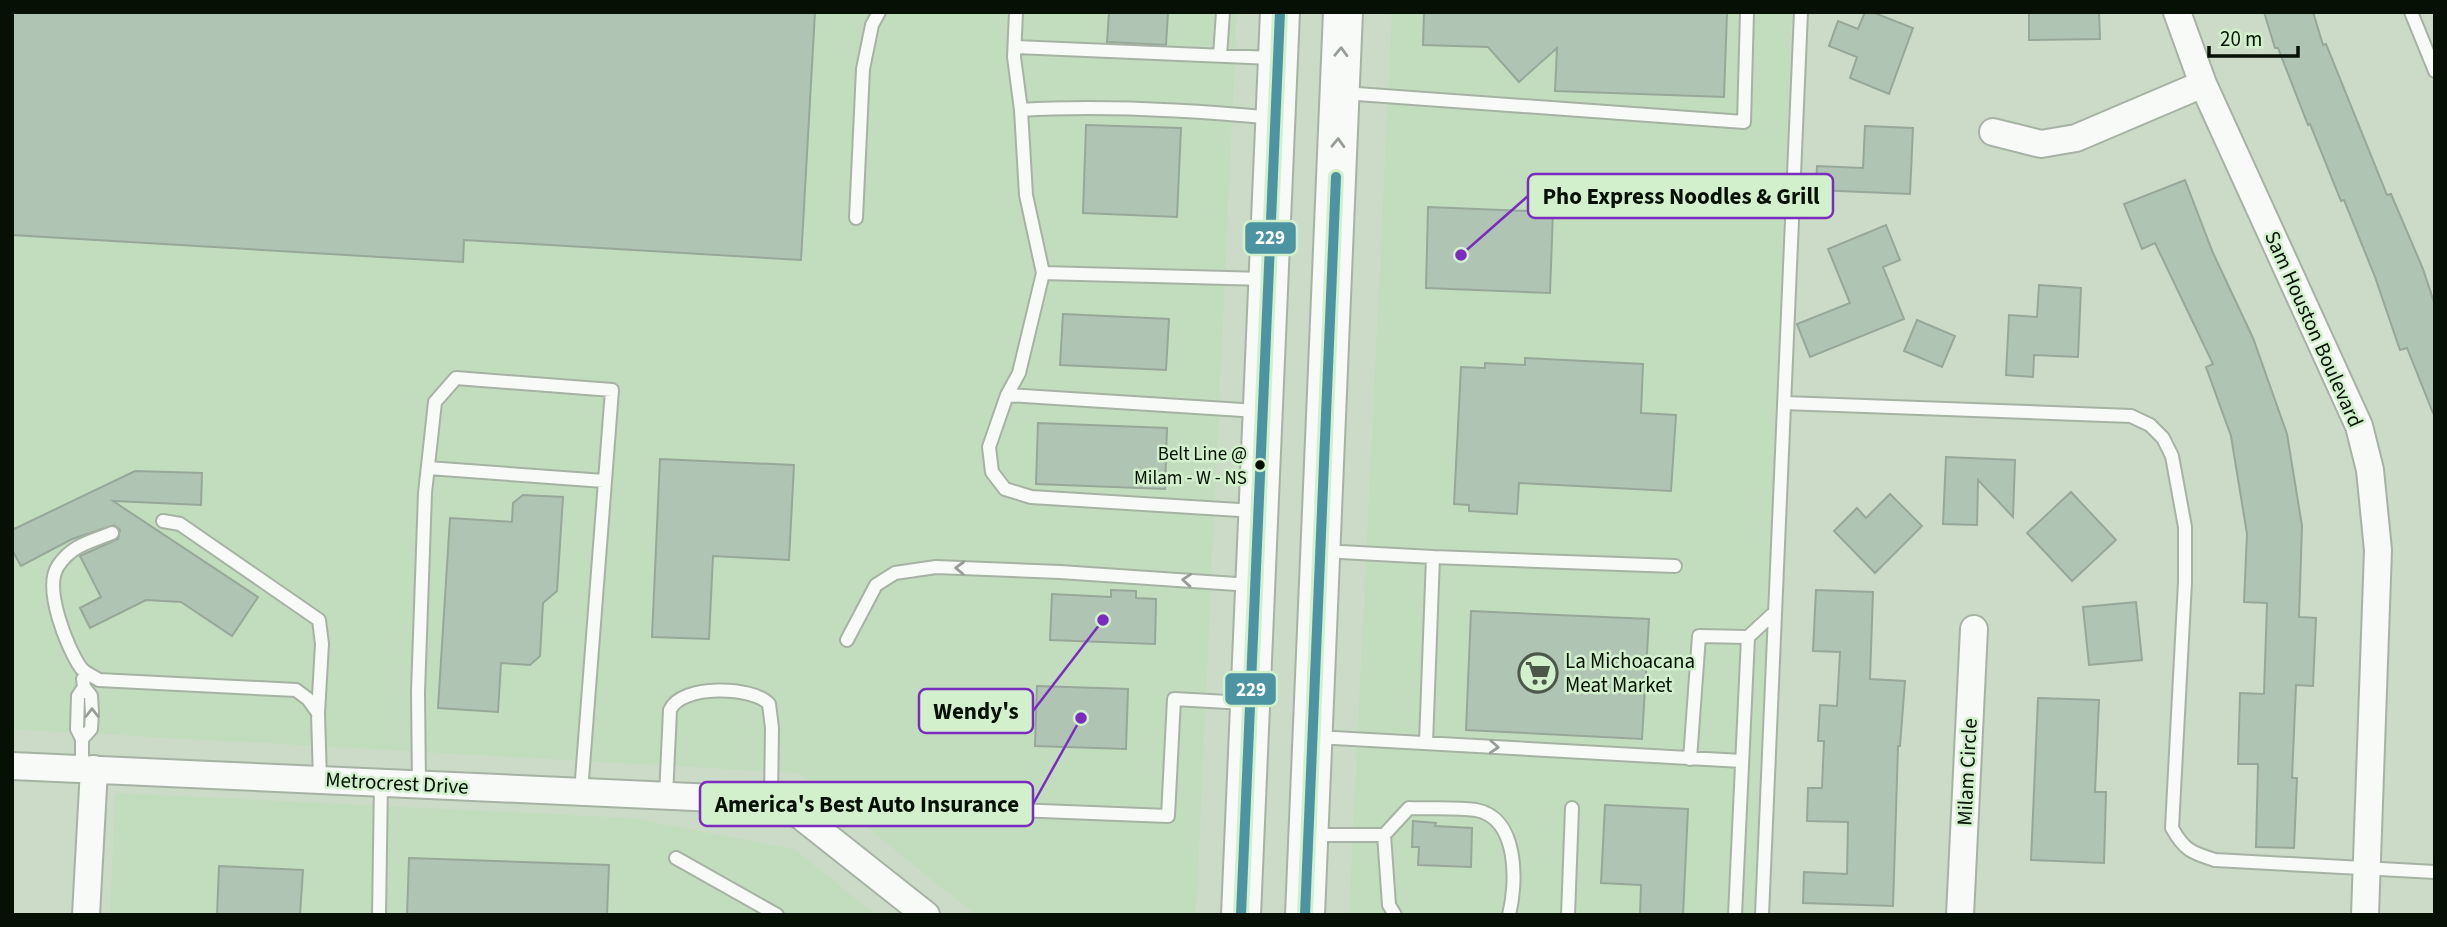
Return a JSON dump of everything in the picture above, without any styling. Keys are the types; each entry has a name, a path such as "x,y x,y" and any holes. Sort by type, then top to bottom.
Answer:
{"main road":[{"path":"1241,915 1280,12"},
{"path":"1306,915 1343,12"}],"street":[{"name":"Sam Houston Boulevard","path":"2177,12 2203,84 2359,426 2370,470 2378,550 2365,915"},
{"path":"1993,132 2041,144 2076,138 2203,84"},
{"name":"Milam Circle","path":"1960,915 1974,629"},
{"name":"Metrocrest Drive","path":"12,766 776,801"},
{"path":"86,915 88,769"},
{"path":"776,801 926,915"}],"lane":[{"path":"856,218 863,69 872,25 879,12"},
{"path":"1016,12 1015,47 1026,195 1043,273 1019,373 1007,395 989,447 992,472 1005,489 1031,497 1259,511"},
{"path":"1220,56 1223,12"},
{"path":"1340,92 1744,122 1747,12"},
{"path":"1762,915 1801,12"},
{"path":"2411,12 2435,71"},
{"path":"1015,47 1278,58"},
{"path":"1021,110 1076,107 1210,112 1275,119"},
{"path":"1043,273 1269,279"},
{"path":"419,785 418,692 428,468 435,402 456,378 612,390 581,792"},
{"path":"1007,395 1263,411"},
{"path":"1784,403 2131,416 2150,425 2163,438 2172,456 2185,527 2185,582 2172,828 2180,844 2194,854 2215,860 2435,872"},
{"path":"428,468 604,481"},
{"path":"163,521 180,524 319,620 322,644 318,713 320,780"},
{"path":"88,769 82,739 77,729 78,696 84,687 83,671 68,646 53,597 55,569 72,548 112,533"},
{"path":"1321,551 1675,566"},
{"path":"1426,743 1433,557"},
{"path":"847,640 876,585 895,573 936,567 1255,585"},
{"path":"1690,759 1699,636 1748,637 1775,612"},
{"path":"1735,915 1748,637"},
{"path":"83,671 99,680 296,690 308,699 318,713"},
{"path":"666,796 670,710 673,703 684,696 704,690 758,695 769,704 776,801 1168,816 1174,699 1250,704"},
{"path":"1313,737 1742,761"},
{"path":"379,915 381,782"},
{"path":"1395,915 1389,905 1384,835 1409,808 1479,810 1498,822 1509,838 1513,870 1513,897 1509,915"},
{"path":"1569,915 1572,808"},
{"path":"1309,835 1384,835"},
{"path":"676,858 777,915"}],"shaded area":[{"path":"12,12 1237,12 1196,915 976,915 799,773 12,729"},
{"path":"1392,12 1792,12 1754,915 1349,915"},
{"path":"115,793 630,818 794,849 876,915 110,915"}],"building":[{"path":"12,12 815,12 801,260 464,240 463,262 12,235"},
{"path":"1109,12 1168,12 1166,45 1107,42"},
{"path":"1424,12 1727,12 1724,97 1555,91 1557,48 1519,82 1488,47 1423,45"},
{"path":"1865,12 1872,12 1913,28 1889,94 1850,78 1857,57 1829,46 1838,21 1858,29"},
{"path":"2029,12 2099,12 2100,39 2029,40"},
{"path":"2264,12 2313,12 2323,45 2326,44 2387,195 2391,194 2423,269 2435,305 2435,413 2407,348 2400,350 2375,277 2344,200 2341,201 2310,124 2308,125 2278,48 2275,48"},
{"path":"1086,125 1181,128 1177,217 1083,213"},
{"path":"1865,126 1913,128 1910,194 1816,190 1817,166 1863,168"},
{"path":"2185,180 2213,253 2253,338 2287,434 2302,526 2299,617 2316,618 2313,686 2296,685 2292,778 2297,778 2294,848 2256,847 2258,764 2238,764 2240,693 2264,694 2267,603 2244,602 2247,534 2231,436 2206,367 2213,364 2155,243 2142,249 2124,204"},
{"path":"1428,207 1553,212 1550,293 1426,288"},
{"path":"1886,225 1900,260 1883,267 1904,319 1810,357 1797,324 1850,303 1828,249"},
{"path":"2039,285 2081,288 2078,357 2034,355 2033,377 2006,375 2009,315 2037,317"},
{"path":"1063,314 1169,319 1166,370 1060,365"},
{"path":"1917,320 1955,336 1942,367 1904,351"},
{"path":"1525,358 1643,364 1641,413 1676,415 1671,491 1519,483 1517,514 1469,511 1469,505 1454,504 1461,367 1485,368 1485,363 1525,365"},
{"path":"1038,423 1167,428 1165,489 1036,484"},
{"path":"1946,457 2015,460 2013,517 1978,480 1977,525 1943,524"},
{"path":"660,459 794,465 789,560 713,556 709,639 652,637"},
{"path":"135,471 202,473 201,505 113,501 258,597 232,636 181,602 146,600 90,628 80,608 101,597 80,556 118,539 120,530 114,525 72,539 21,566 12,550 12,530"},
{"path":"2071,492 2116,540 2072,581 2027,533"},
{"path":"1890,494 1922,526 1875,573 1834,531 1857,508 1866,518"},
{"path":"523,495 563,497 557,591 543,603 540,656 530,665 501,663 498,712 438,708 450,518 512,522 513,503"},
{"path":"1111,590 1136,591 1136,598 1156,599 1155,644 1050,640 1052,594 1111,597"},
{"path":"1816,590 1873,592 1870,679 1905,681 1898,746 1893,906 1803,903 1804,872 1847,874 1848,822 1807,821 1808,788 1822,788 1824,741 1818,741 1820,705 1837,706 1840,652 1813,651"},
{"path":"2136,602 2142,660 2089,665 2083,607"},
{"path":"1471,611 1649,619 1642,739 1466,730"},
{"path":"1037,686 1128,689 1126,749 1035,746"},
{"path":"2038,698 2099,700 2095,792 2106,792 2104,863 2031,860"},
{"path":"1605,805 1688,809 1683,915 1640,915 1641,885 1601,883"},
{"path":"1413,821 1436,823 1435,826 1472,828 1471,867 1418,865 1419,847 1412,847"},
{"path":"409,858 609,865 607,915 407,915"},
{"path":"219,866 303,870 300,915 217,915"}],"transit line":[{"name":"229","path":"1241,915 1280,12"},
{"name":"229","path":"1305,915 1336,177"}],"place":[{"name":"Pho Express Noodles & Grill","path":"1461,255"},
{"name":"Belt Line @ Milam - W - NS","path":"1260,465"},
{"name":"Wendy's","path":"1103,620"},
{"name":"La Michoacana Meat Market","path":"1538,673"},
{"name":"America's Best Auto Insurance","path":"1081,718"}]}
